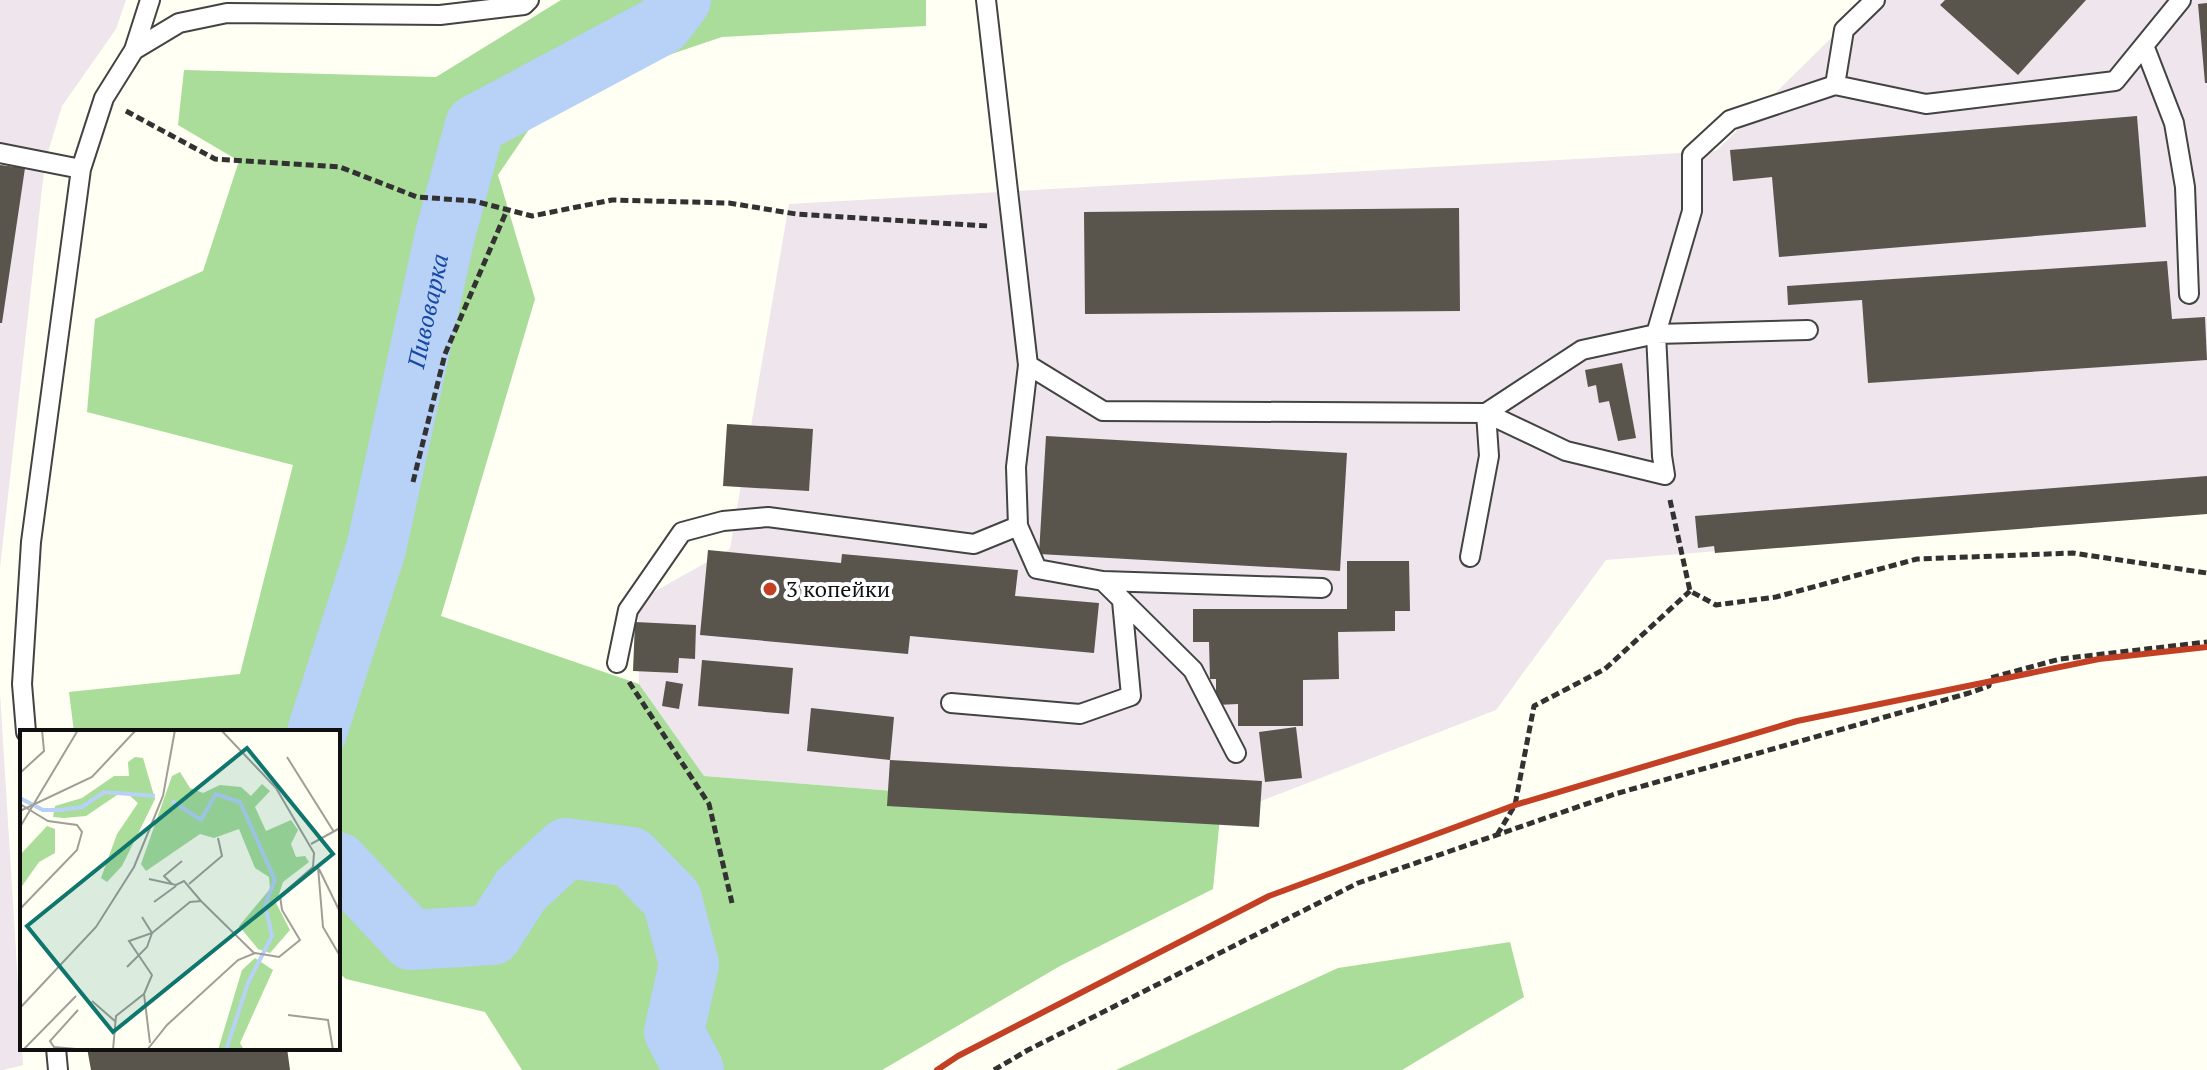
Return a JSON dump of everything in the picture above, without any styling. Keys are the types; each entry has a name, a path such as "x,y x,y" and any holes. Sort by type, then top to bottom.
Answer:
{"lane":[{"path":"26,730 22,684 31,542 81,169 104,98 134,50 150,0"},
{"path":"134,50 179,23 227,13 440,15 524,5 529,0"},
{"path":"986,0 1028,365 1016,467 1018,526 1037,569 1103,581 1322,588"},
{"path":"1835,85 1844,30 1875,0"},
{"path":"1028,365 1103,411 1486,413 1566,451 1665,475 1656,334 1692,211 1692,155 1730,120 1835,85 1926,104 2115,81 2145,48 2181,0"},
{"path":"2145,48 2174,123 2185,187 2189,294"},
{"path":"0,153 81,169"},
{"path":"1486,413 1582,350 1656,334 1808,330"},
{"path":"1470,557 1489,456 1486,413"},
{"path":"617,663 628,610 682,532 723,521 768,517 974,544 1018,526"},
{"path":"1103,581 1193,670 1236,753"},
{"path":"951,703 1080,714 1131,696 1122,601"},
{"path":"56,1050 58,1070"}],"path":[{"path":"104,98 215,159 340,167 417,197 474,201 532,216 612,200 729,203 796,214 1012,227"},
{"path":"413,482 445,354 507,210"},
{"path":"1665,475 1690,591 1716,605 1776,597 1917,559 2073,553 2207,573"},
{"path":"1497,835 1515,805 1534,706 1605,669 1690,591"},
{"path":"994,1070 1358,883 1615,794 1969,693 1989,686 1990,678 2060,659 2207,642"},
{"path":"617,663 709,804 732,903"}],"shaded area":[{"path":"0,0 126,0 116,29 62,106 45,162 0,568"},
{"path":"1870,0 2207,0 2207,512 1606,560 1496,710 1220,817 704,776 639,684 638,601 730,549 789,204 1716,151"},
{"path":"0,693 23,1065 0,1070"}],"green space":[{"path":"561,0 926,0 926,26 722,37 553,94 498,175 535,299 441,616 639,684 704,776 1220,817 1213,889 1060,966 882,1070 522,1070 485,1012 346,979 340,974 340,730 74,730 69,692 240,674 293,465 87,412 95,319 203,271 239,161 178,125 184,70 436,77"},
{"path":"1510,942 1524,997 1402,1070 1116,1070 1338,968"}],"building":[{"path":"1945,0 2086,0 2018,75 1940,5"},
{"path":"2207,3 2207,83 2205,83 2198,4"},
{"path":"2137,116 2146,227 1779,257 1772,177 1733,181 1730,150"},
{"path":"0,165 25,168 2,323 0,323"},
{"path":"1459,208 1460,311 1085,314 1084,212"},
{"path":"2167,261 2172,319 2205,317 2207,360 1868,383 1862,300 1788,305 1787,286"},
{"path":"1622,363 1636,438 1618,441 1609,401 1599,403 1596,385 1588,387 1585,370"},
{"path":"727,424 813,429 809,491 723,486"},
{"path":"1046,436 1347,453 1340,571 1039,554"},
{"path":"2207,476 2207,514 1715,553 1714,546 1698,548 1695,516"},
{"path":"708,550 841,563 842,554 1018,570 1015,596 1099,603 1094,653 910,636 908,654 700,635"},
{"path":"1347,561 1409,561 1410,611 1395,611 1395,631 1338,632 1339,679 1303,680 1303,726 1238,726 1238,704 1216,705 1216,679 1210,679 1209,642 1193,642 1193,609 1347,609"},
{"path":"635,622 696,625 695,659 679,658 678,673 633,671"},
{"path":"702,660 793,668 789,714 698,706"},
{"path":"666,681 683,684 679,709 662,706"},
{"path":"811,708 894,717 890,760 807,751"},
{"path":"1296,727 1302,778 1265,782 1259,732"},
{"path":"890,760 1262,781 1259,827 887,806"},
{"path":"87,1050 287,1050 290,1070 91,1070"}],"waterway":[{"name":"Пивоварка","path":"318,730 376,549 445,235 475,125 662,25 681,0"},
{"name":"Пивоварка","path":"340,864 411,940 492,935 521,890 566,848 631,857 672,899 689,964 674,1032 694,1070"}],"railway":[{"path":"937,1070 958,1056 1269,896 1515,805 1797,721 2099,659 2207,647"}],"place":[{"name":"3 копейки","path":"770,589"}]}
